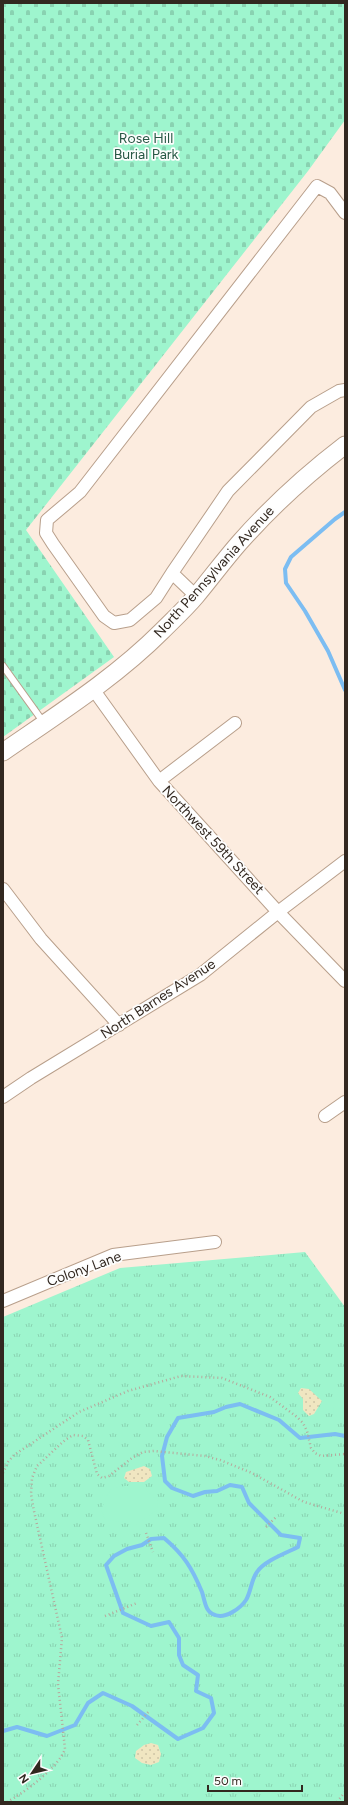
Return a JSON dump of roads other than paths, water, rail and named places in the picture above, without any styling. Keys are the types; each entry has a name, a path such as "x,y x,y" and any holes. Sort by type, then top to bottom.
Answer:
{"main road":[{"name":"North Pennsylvania Avenue","path":"3,752 44,724 128,662 161,632 196,596 240,542 272,508 318,466 345,445"}],"street":[{"path":"343,394 311,407 228,491 156,598 130,620 114,623 104,616 46,533 47,520 80,492 317,186 330,193 345,213"},
{"path":"172,573 196,596"},
{"name":"Northwest 59th Street","path":"92,689 159,781 278,912 345,981"},
{"path":"159,781 235,723"},
{"name":"North Barnes Avenue","path":"3,1098 200,975 278,912 345,861"},
{"path":"3,889 41,939 119,1025"},
{"path":"324,1116 345,1102"},
{"name":"Colony Lane","path":"3,1301 113,1256 215,1242"}],"lane":[{"path":"3,666 44,724"}],"waterway":[{"path":"345,512 291,557 285,569 286,583 305,611 328,651 345,690"},
{"path":"3,1731 17,1727 47,1736 75,1725 88,1703 103,1693 132,1706 178,1739 203,1728 214,1713 211,1698 196,1691 198,1675 183,1665 179,1655 179,1638 169,1622 151,1626 123,1613 106,1565 114,1556 127,1549 142,1545 151,1539 164,1538 177,1550 191,1569 202,1592 207,1609 212,1614 223,1616 236,1610 246,1600 253,1579 260,1568 298,1547 300,1538 281,1535 249,1503 242,1487 230,1485 217,1491 205,1492 193,1496 172,1488 165,1481 162,1456 167,1437 178,1418 214,1412 226,1407 240,1404 279,1420 300,1438 335,1434 345,1436"}],"park label":[{"name":"Rose Hill Burial Park","path":"146,146"}]}
